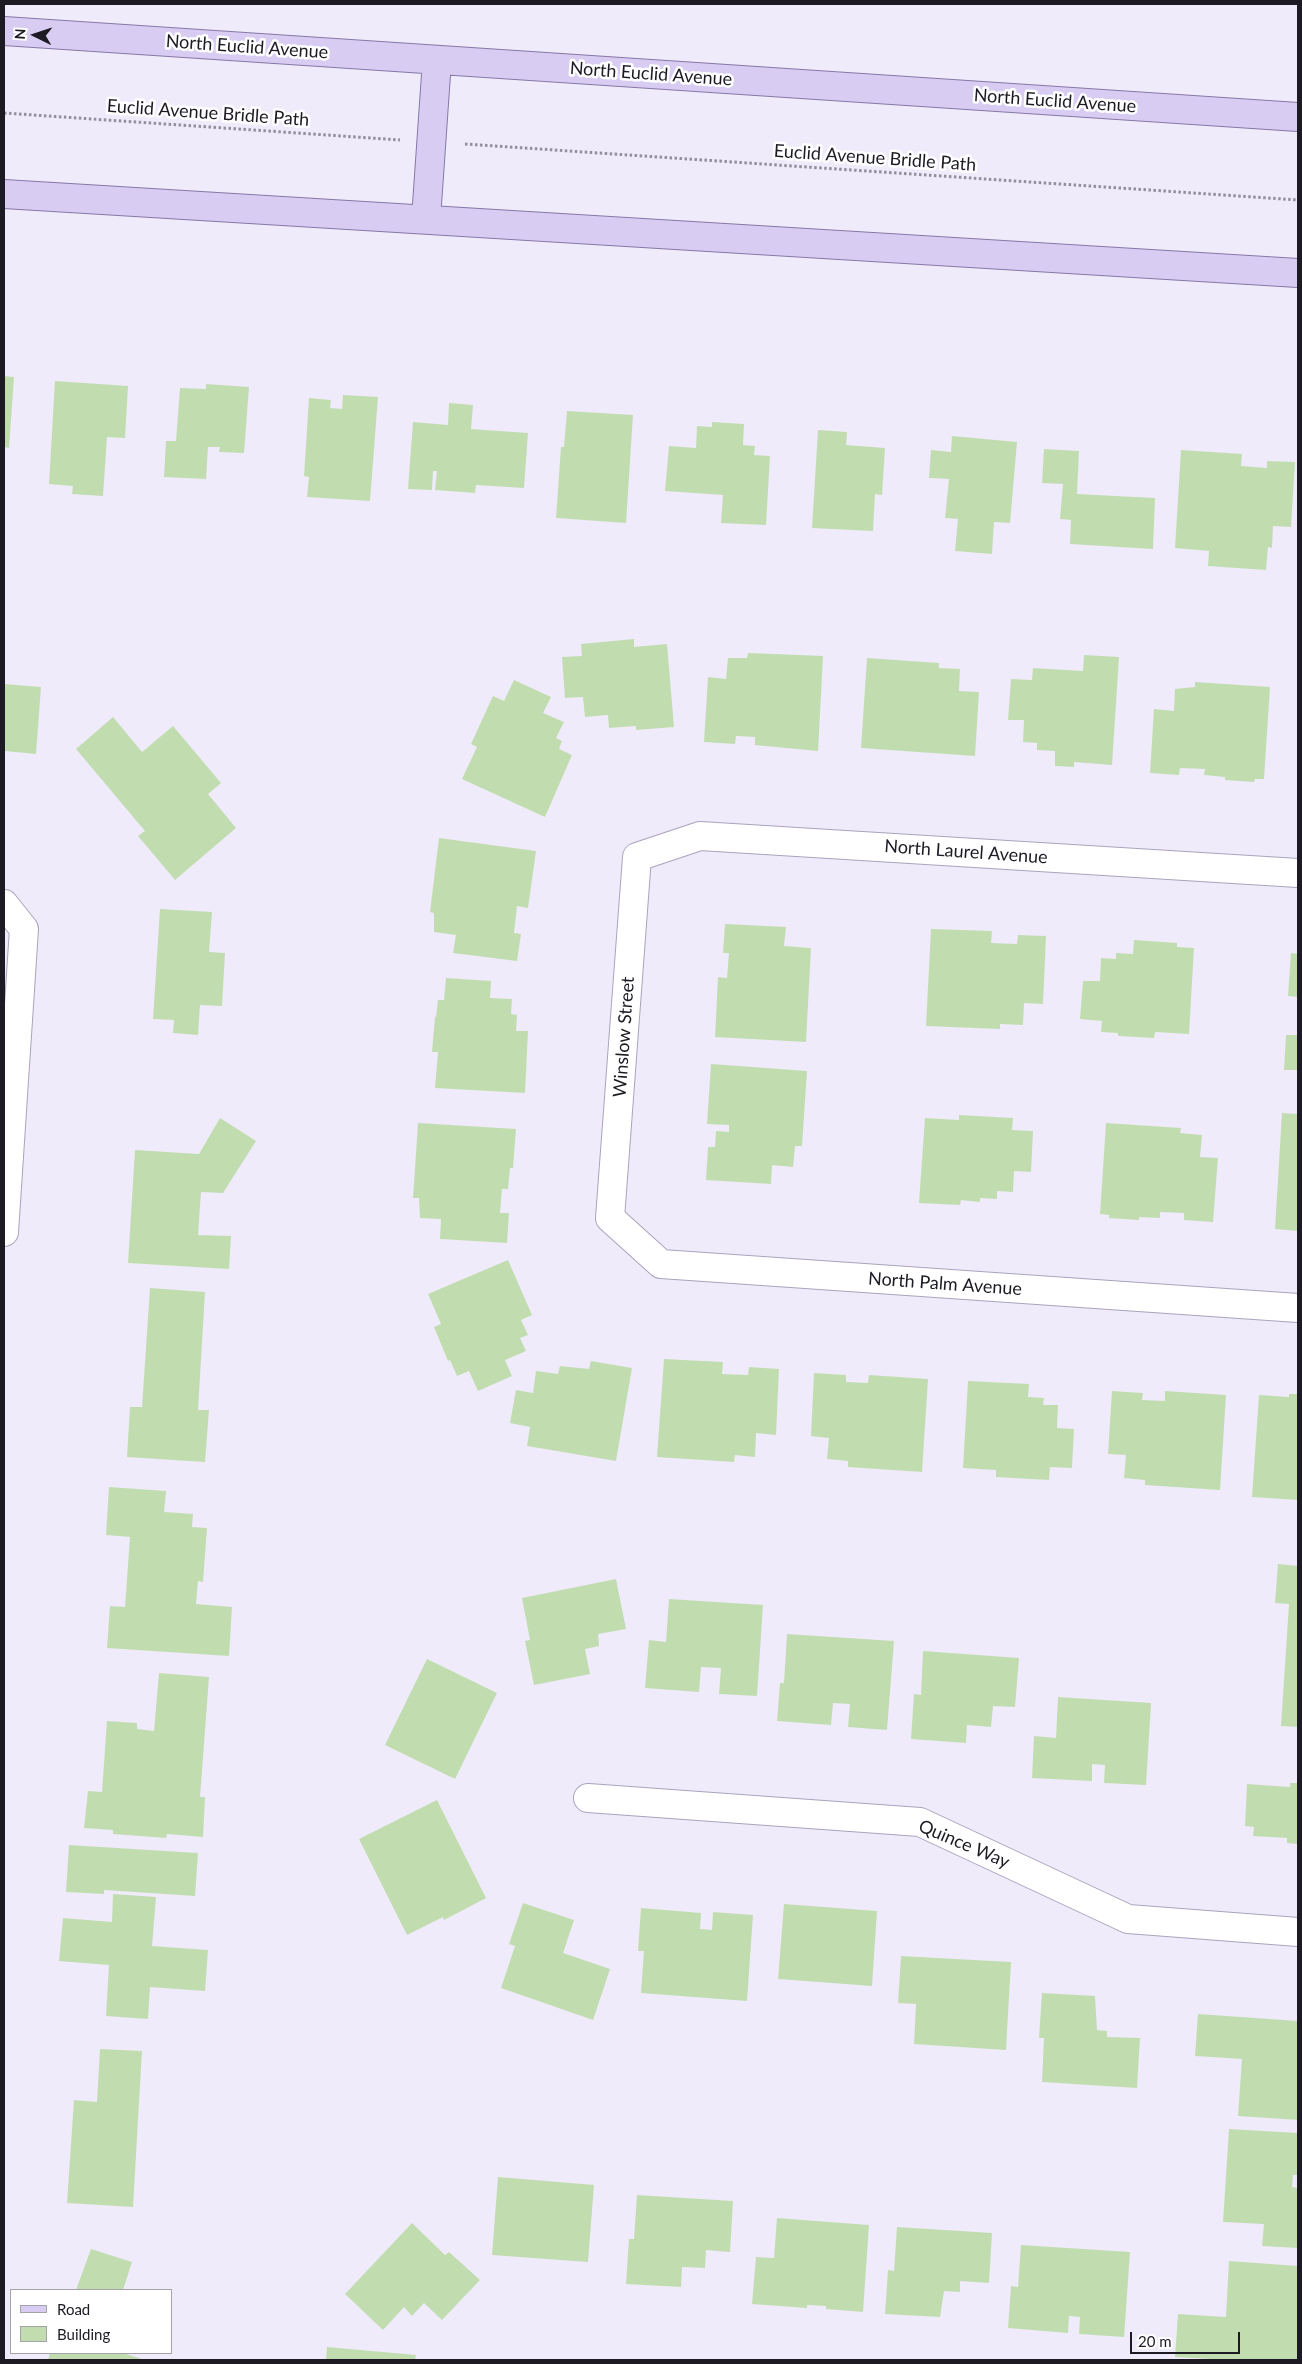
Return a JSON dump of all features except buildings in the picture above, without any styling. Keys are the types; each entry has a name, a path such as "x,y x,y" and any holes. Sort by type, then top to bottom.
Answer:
{"main road":[{"name":"North Euclid Avenue","path":"4,31 1298,117"},
{"path":"426,219 436,60"},
{"path":"4,194 1298,273"}],"street":[{"name":"North Laurel Avenue","path":"637,857 700,836 1298,873"},
{"name":"Winslow Street","path":"610,1218 637,857"},
{"path":"4,904 24,929 4,1232"},
{"name":"North Palm Avenue","path":"610,1218 661,1264 1298,1308"},
{"name":"Quince Way","path":"588,1798 920,1822 1128,1919 1298,1932"}],"path":[{"name":"Euclid Avenue Bridle Path","path":"4,113 410,140"},
{"name":"Euclid Avenue Bridle Path","path":"459,144 1298,200"}]}
